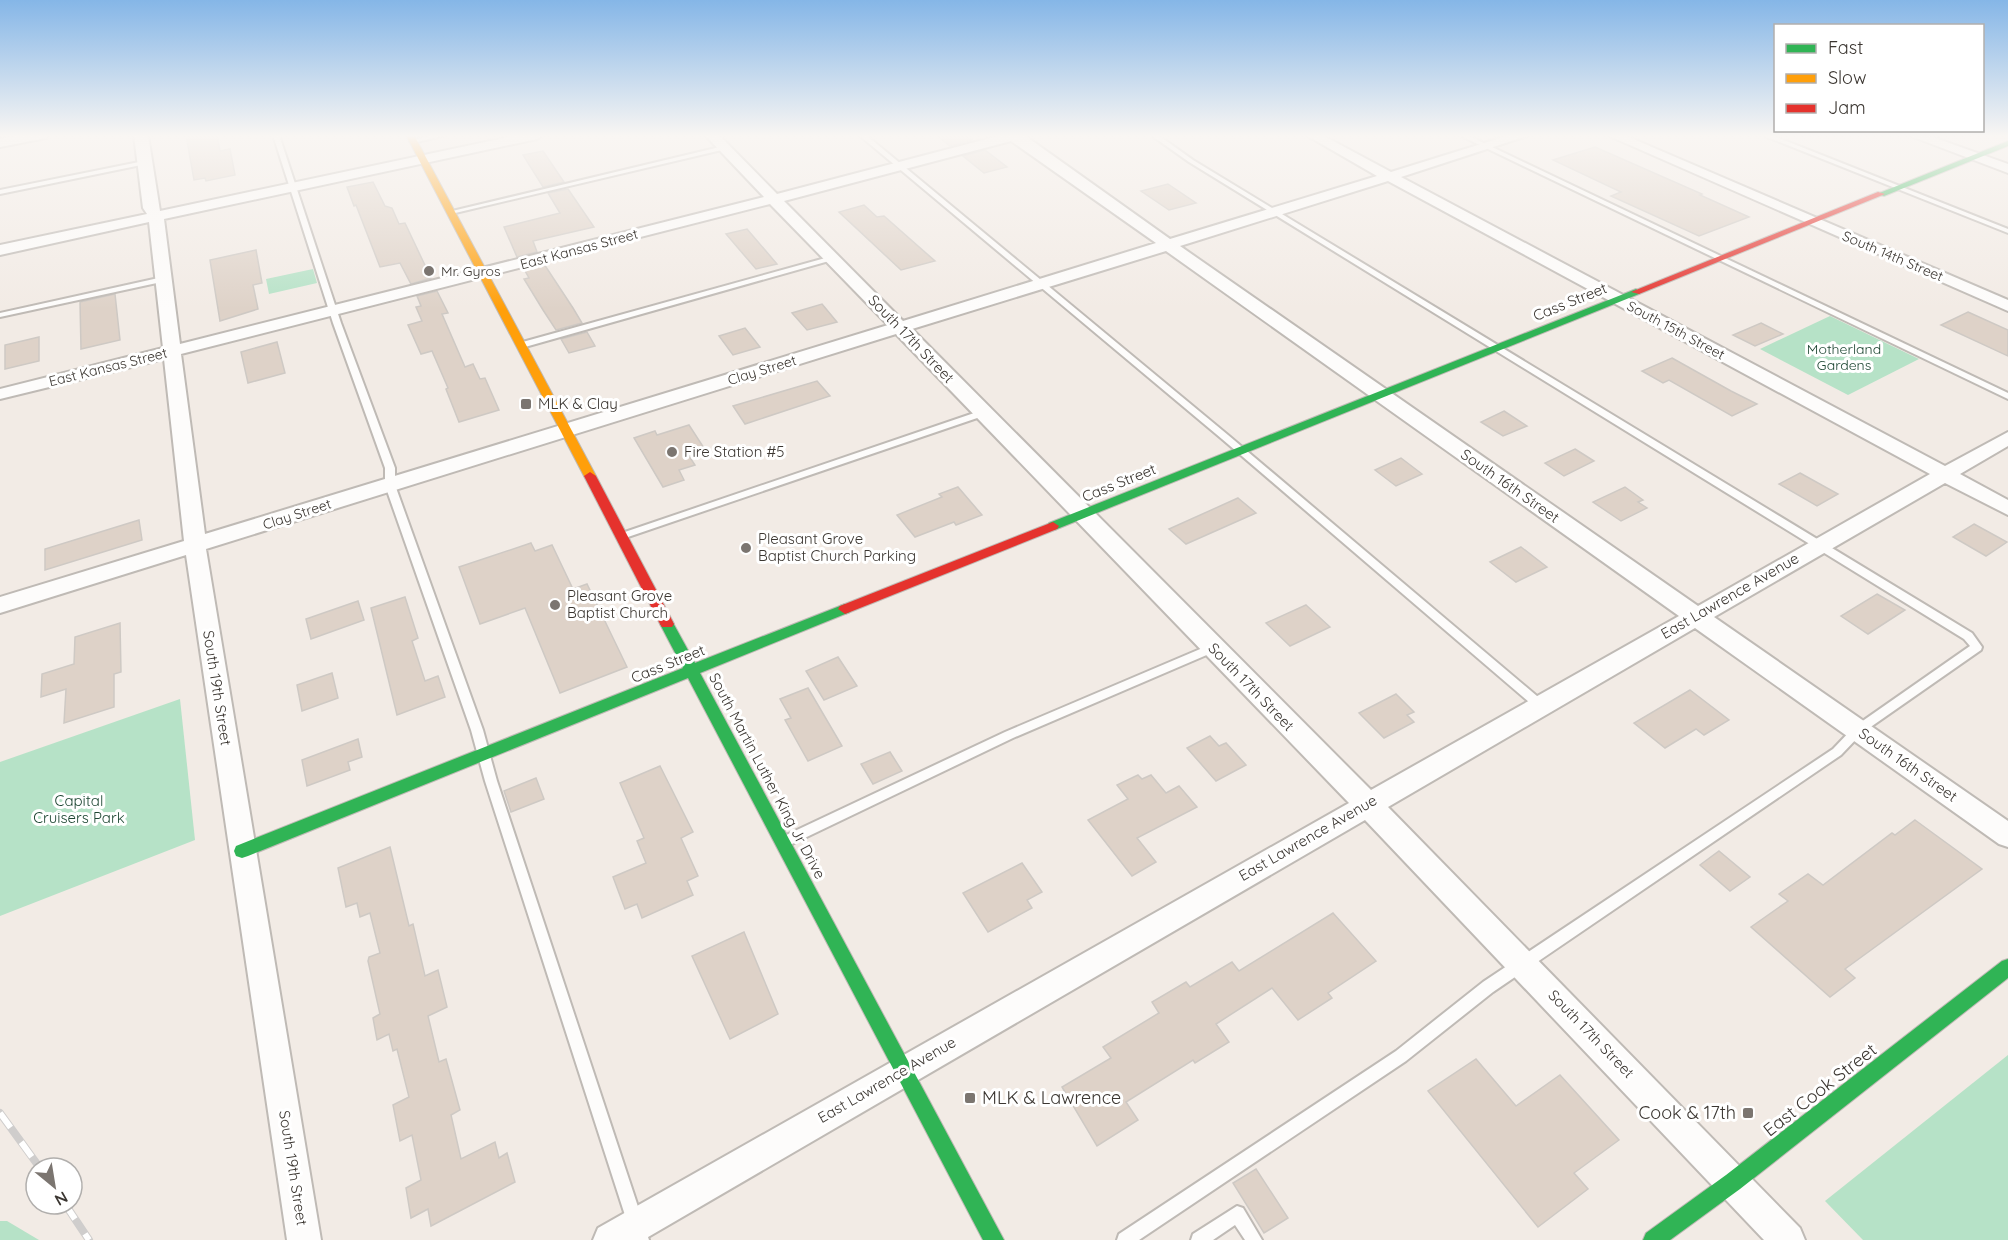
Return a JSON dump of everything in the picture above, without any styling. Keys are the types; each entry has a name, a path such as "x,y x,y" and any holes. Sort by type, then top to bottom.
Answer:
{"street":[{"name":"South 19th Street","path":"148,193 150,208 156,217 196,546 304,1240"},
{"path":"0,250 270,193"},
{"name":"South Martin Luther King Jr Drive","path":"441,193 994,1240"},
{"name":"South 17th Street","path":"768,193 1522,963 1788,1240"},
{"name":"East Kansas Street","path":"0,394 334,312 793,193"},
{"name":"South 16th Street","path":"1094,193 2008,836"},
{"name":"Clay Street","path":"0,605 1338,193"},
{"name":"South 15th Street","path":"1420,193 2008,508"},
{"name":"South 14th Street","path":"1747,193 2008,306"},
{"name":"Cass Street","path":"242,851 1887,193"},
{"name":"East Lawrence Avenue","path":"629,1235 904,1070 2008,438"},
{"name":"East Cook Street","path":"1653,1240 1733,1182 2008,967"}],"lane":[{"path":"295,193 334,312 390,468 390,485 477,730 629,1235"},
{"path":"451,212 524,193"},
{"path":"930,193 1242,452 1540,705"},
{"path":"1125,1240 1401,1056 1488,987 1837,752 1858,730 1977,646 1968,636 1820,544 1245,193"},
{"path":"1582,193 2008,396"},
{"path":"1911,193 2008,231"},
{"path":"522,345 832,259"},
{"path":"0,315 163,279"},
{"path":"622,536 983,413"},
{"path":"783,843 1009,735 1212,648"},
{"path":"1199,1240 1237,1214 1254,1240"}],"green space":[{"path":"313,269 317,283 269,294 266,279"},
{"name":"Motherland Gardens","path":"1830,316 1919,359 1848,395 1760,349"},
{"name":"Capital Cruisers Park","path":"180,699 195,840 0,916 0,762"},
{"path":"2008,1055 2008,1240 1863,1240 1825,1201"},
{"path":"0,1221 7,1221 39,1240 0,1240"}],"building":[{"path":"349,193 378,193 385,206 392,208 399,224 405,223 431,278 411,284 400,263 380,267 356,205 354,206"},
{"path":"548,193 571,193 594,227 533,241 537,252 517,257 504,227 560,213"},
{"path":"1144,193 1181,193 1196,203 1169,210"},
{"path":"1619,193 1699,193 1749,217 1699,236 1611,196"},
{"path":"864,205 877,217 884,216 935,261 901,270 839,212"},
{"path":"747,229 777,264 756,269 726,234"},
{"path":"256,250 262,283 253,285 258,309 220,321 210,260"},
{"path":"544,264 582,323 556,330 543,310 524,279 529,278 524,269"},
{"path":"437,291 448,313 442,314 465,367 473,364 480,379 485,378 499,410 459,422 446,389 448,388 432,351 421,354 408,325 422,321 416,307 421,306 417,296"},
{"path":"115,294 120,340 81,349 80,302"},
{"path":"822,304 837,322 807,330 792,313"},
{"path":"1968,312 2008,330 2008,356 1941,325"},
{"path":"1761,323 1783,334 1755,346 1733,335"},
{"path":"745,328 760,347 733,355 719,336"},
{"path":"587,332 595,346 569,353 561,339"},
{"path":"39,337 39,361 5,369 5,345"},
{"path":"277,342 285,373 248,383 241,352"},
{"path":"1672,358 1757,404 1732,416 1669,380 1663,383 1642,371"},
{"path":"817,381 830,396 745,424 733,406"},
{"path":"1504,411 1527,426 1503,436 1481,422"},
{"path":"689,425 704,448 687,453 695,465 679,470 684,480 663,487 634,438 655,431 657,435"},
{"path":"1575,449 1594,461 1564,476 1545,463"},
{"path":"1401,458 1422,474 1396,486 1375,470"},
{"path":"1800,473 1838,494 1817,506 1779,484"},
{"path":"958,487 982,515 956,525 954,522 915,537 897,515 942,497 939,494"},
{"path":"1625,487 1643,500 1638,502 1647,508 1621,521 1593,502"},
{"path":"1238,498 1256,513 1186,544 1169,529"},
{"path":"139,520 142,540 45,570 45,549"},
{"path":"1974,524 2007,542 1986,556 1953,537"},
{"path":"531,543 535,551 552,545 573,589 587,584 627,667 560,693 525,608 480,624 459,567"},
{"path":"1521,547 1547,567 1516,582 1490,562"},
{"path":"1877,594 1905,610 1868,634 1841,616"},
{"path":"405,597 418,638 412,641 425,681 438,676 445,697 397,715 371,608"},
{"path":"358,601 364,620 311,639 306,619"},
{"path":"1306,605 1330,627 1290,646 1266,623"},
{"path":"120,623 121,672 114,674 114,707 64,723 66,689 41,697 42,674 74,664 75,637"},
{"path":"838,657 857,686 824,700 806,671"},
{"path":"332,673 338,698 302,711 297,685"},
{"path":"808,688 842,746 808,761 785,720 791,718 780,699"},
{"path":"1690,690 1729,720 1704,735 1696,729 1665,748 1634,723"},
{"path":"1396,694 1414,712 1407,715 1414,722 1384,738 1359,713"},
{"path":"1210,736 1219,746 1226,743 1246,765 1216,781 1187,748"},
{"path":"358,739 362,757 348,762 350,770 307,786 302,760"},
{"path":"890,752 902,771 873,784 861,764"},
{"path":"660,766 693,832 681,838 698,876 687,881 693,895 642,918 637,904 625,909 613,877 646,863 637,841 644,838 620,783"},
{"path":"1138,775 1142,779 1151,775 1166,793 1179,786 1197,807 1137,838 1156,862 1132,876 1088,820 1128,799 1117,785"},
{"path":"536,778 544,799 511,812 504,791"},
{"path":"1915,820 1982,869 1845,969 1855,978 1830,997 1751,927 1788,901 1779,894 1808,874 1823,885 1892,833 1895,835"},
{"path":"390,847 409,926 413,924 425,976 438,970 447,1007 428,1016 439,1062 446,1059 460,1110 451,1115 461,1159 495,1142 499,1158 507,1153 515,1182 431,1226 428,1209 411,1218 406,1188 421,1180 412,1135 400,1141 393,1105 409,1097 397,1049 393,1051 389,1034 377,1040 373,1018 380,1014 368,961 369,957 380,953 370,913 360,917 357,903 346,907 338,868"},
{"path":"1719,851 1750,877 1730,891 1700,865"},
{"path":"1022,863 1042,892 1027,900 1032,908 988,932 963,893"},
{"path":"1333,913 1376,961 1328,993 1332,998 1298,1020 1272,988 1216,1024 1229,1042 1195,1063 1193,1060 1126,1102 1138,1120 1097,1146 1062,1087 1111,1058 1103,1047 1159,1013 1152,1002 1186,982 1190,987 1232,962 1239,971"},
{"path":"744,932 778,1014 730,1039 692,956"},
{"path":"1476,1059 1516,1106 1560,1075 1619,1140 1574,1173 1588,1189 1538,1227 1428,1091"},
{"path":"1256,1169 1288,1218 1264,1233 1233,1183"}],"railway":[{"path":"0,1113 31,1156"},
{"path":"73,1216 89,1240"}],"traffic: fast":[{"path":"1053,526 1636,292"},
{"path":"242,851 845,609"},
{"path":"667,624 994,1240"},
{"path":"1653,1240 1733,1182 2008,967"}],"traffic: slow":[{"path":"441,193 590,476"}],"traffic: jam":[{"path":"1636,292 1881,194"},
{"path":"590,476 667,624"},
{"path":"845,609 1053,526"}],"place":[{"name":"Mr. Gyros","path":"429,271"},
{"name":"MLK & Clay","path":"526,404"},
{"name":"Fire Station #5","path":"672,452"},
{"name":"Pleasant Grove Baptist Church Parking","path":"746,548"},
{"name":"Pleasant Grove Baptist Church","path":"555,605"},
{"name":"MLK & Lawrence","path":"970,1098"},
{"name":"Cook & 17th","path":"1748,1113"}]}
